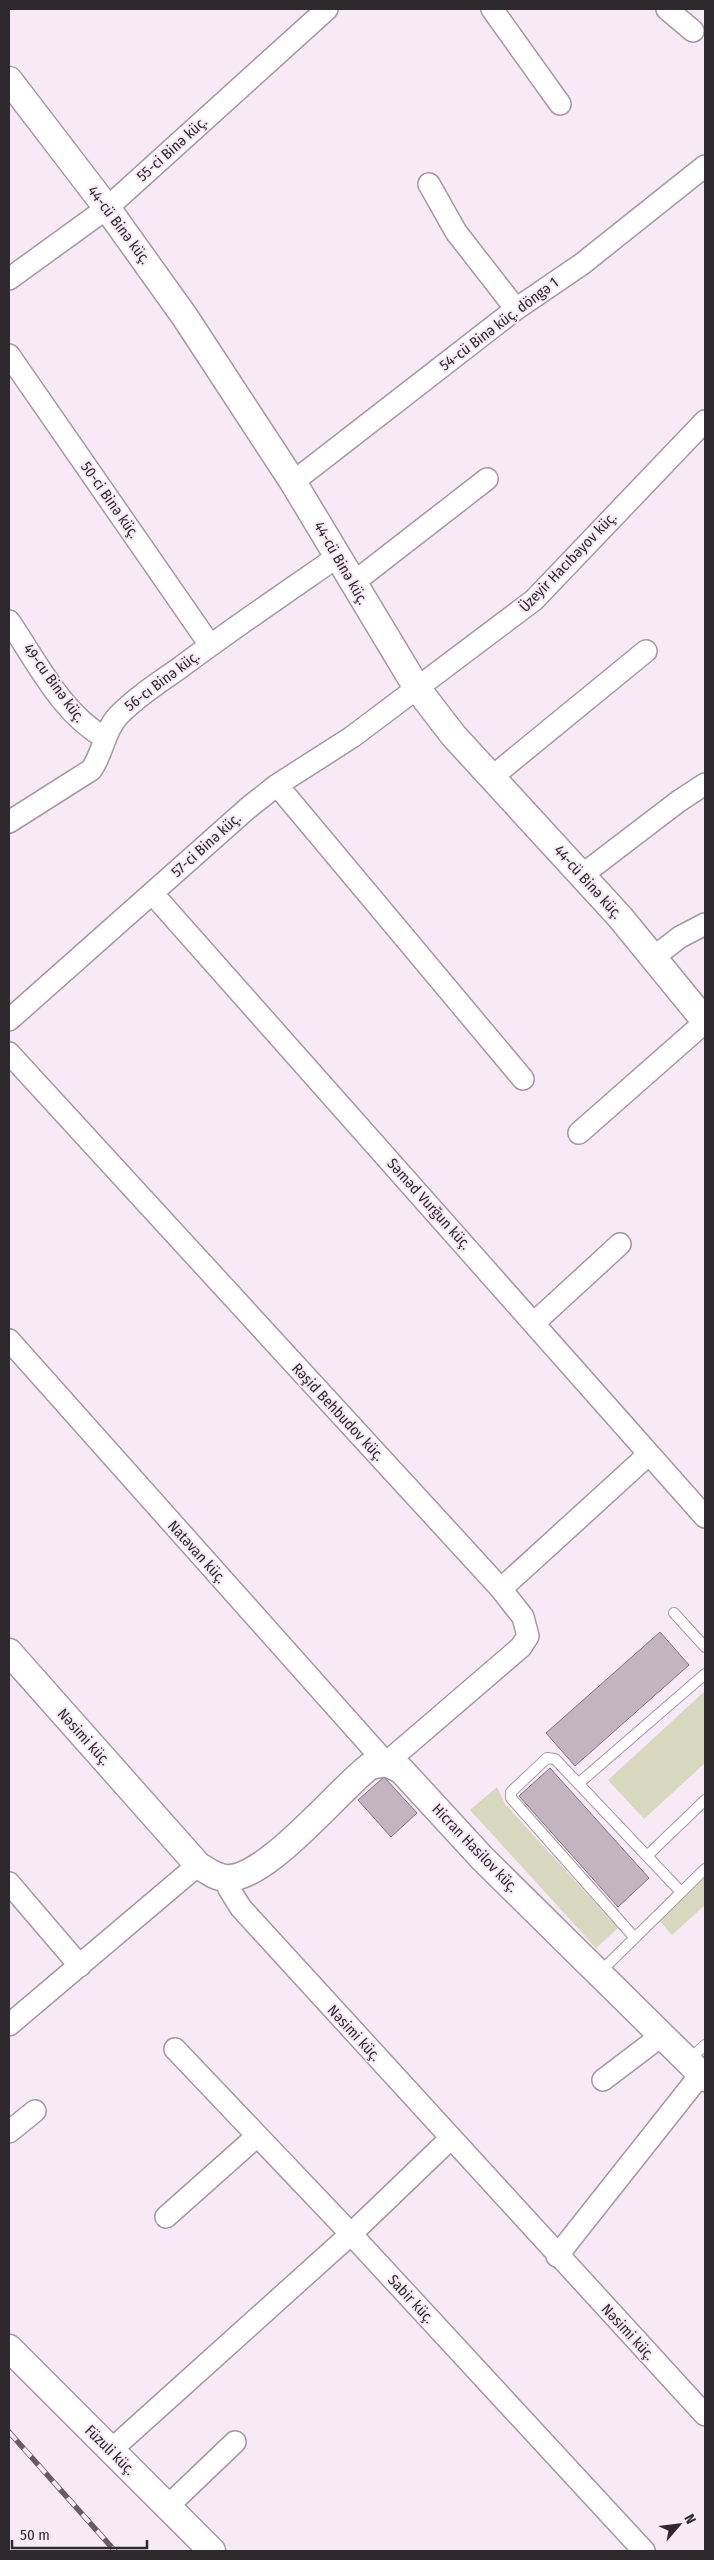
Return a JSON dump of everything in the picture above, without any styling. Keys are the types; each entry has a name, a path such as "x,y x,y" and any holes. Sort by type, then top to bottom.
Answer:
{"street":[{"path":"492,9 560,104"},
{"path":"667,9 693,31"},
{"name":"55-ci Binə küç.","path":"9,280 107,208 322,11"},
{"name":"44-cü Binə küç.","path":"9,80 107,208 185,317 293,482 352,583 417,688 453,735 582,875 654,957 705,1022"},
{"name":"54-cü Binə küç. döngə 1","path":"293,482 516,309 582,264 705,166"},
{"path":"429,184 456,232 516,309"},
{"name":"50-ci Binə küç.","path":"9,355 210,645"},
{"name":"Üzeyir Hacıbəyov küç.","path":"417,688 534,600 705,421"},
{"path":"352,583 487,479"},
{"name":"56-cı Binə küç.","path":"9,822 91,770 99,759 105,738 116,718 130,704 210,645 337,557"},
{"name":"49-cu Binə küç.","path":"9,621 67,707 87,728 105,738"},
{"path":"492,777 646,651"},
{"name":"57-ci Binə küç.","path":"9,1020 248,808 277,786 344,743 417,688"},
{"path":"582,875 705,784"},
{"path":"277,786 523,1079"},
{"name":"Səməd Vurğun küç.","path":"152,893 705,1517"},
{"path":"654,957 680,938 705,924"},
{"path":"579,1133 705,1022"},
{"name":"Rəşid Behbudov küç.","path":"9,1054 523,1617 528,1636 521,1647 386,1763"},
{"path":"534,1323 620,1244"},
{"name":"Natəvan küç.","path":"9,1340 386,1763"},
{"path":"500,1590 650,1454"},
{"name":"Nəsimi küç.","path":"9,1652 198,1864 208,1872 226,1878 229,1889 241,1908 557,2256 705,2415"},
{"path":"226,1878 239,1876 267,1861 364,1771 377,1764 386,1763"},
{"name":"Hicran Hasilov küç.","path":"386,1763 409,1776 482,1858 598,1974 661,2036 700,2065"},
{"path":"9,2025 198,1864"},
{"path":"9,1883 80,1966"},
{"path":"603,2080 661,2036"},
{"name":"Sabir küç.","path":"175,2049 256,2137 351,2234 644,2551"},
{"path":"557,2256 700,2065"},
{"path":"9,2132 35,2111"},
{"path":"166,2217 256,2137"},
{"path":"111,2450 351,2234 451,2138"},
{"name":"Füzuli küç.","path":"9,2348 212,2551"},
{"path":"167,2507 235,2442"}],"lane":[{"path":"674,1613 705,1647"},
{"path":"579,1783 705,1674"},
{"path":"634,1937 511,1798 511,1792 547,1758 555,1759 681,1892"},
{"path":"647,1856 705,1800"},
{"path":"598,1974 705,1869"}],"green space":[{"path":"705,1691 705,1763 644,1819 608,1780"},
{"path":"497,1787 505,1804 618,1928 596,1948 470,1810"},
{"path":"705,1878 705,1905 672,1935 660,1921"}],"building":[{"path":"660,1632 689,1665 575,1766 546,1733"},
{"path":"550,1768 649,1878 618,1907 519,1796"},
{"path":"384,1777 417,1813 391,1837 358,1800"}],"railway":[{"path":"9,2432 115,2551"}]}
